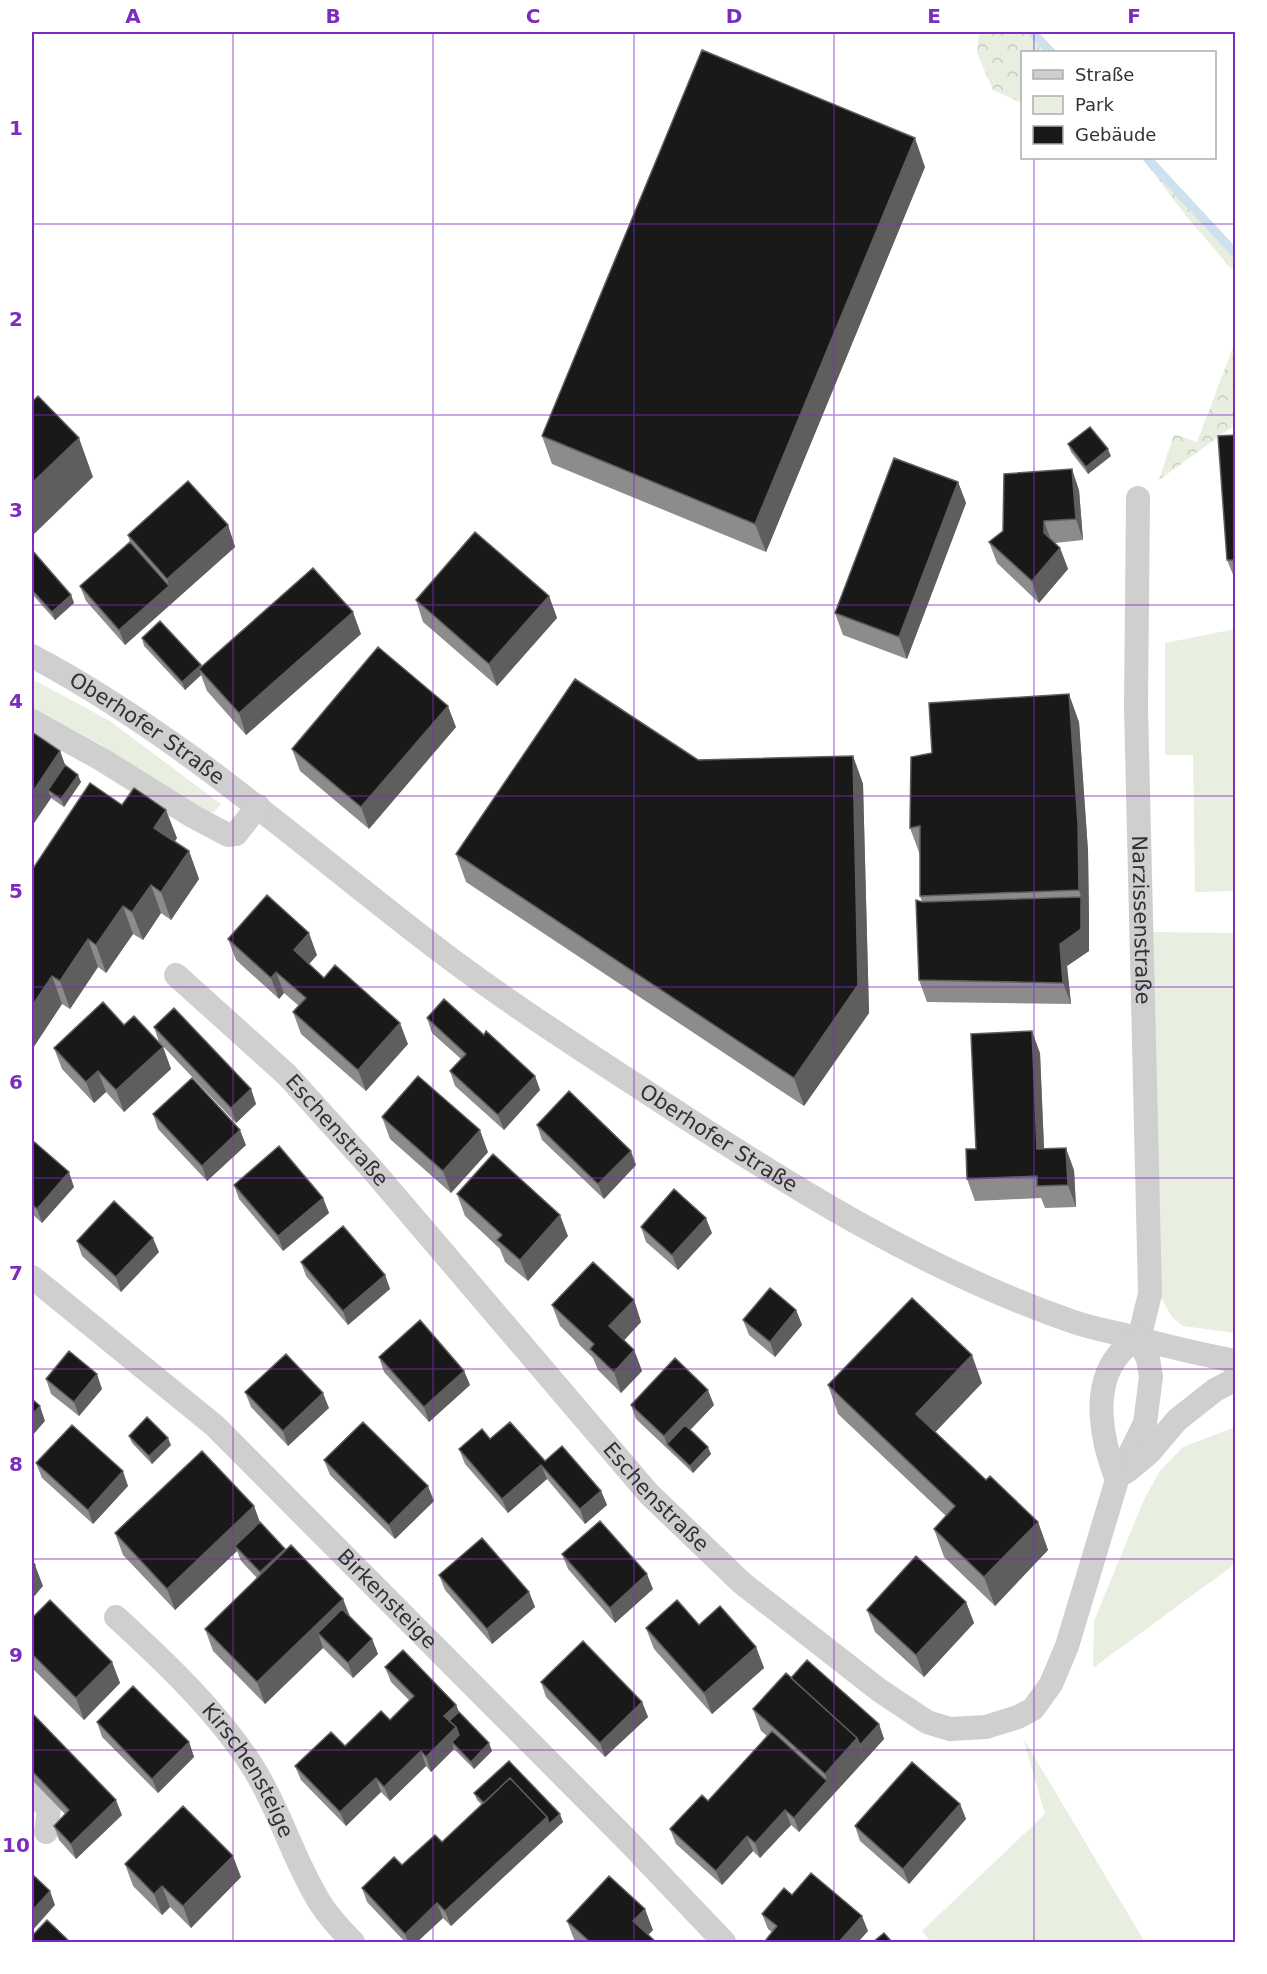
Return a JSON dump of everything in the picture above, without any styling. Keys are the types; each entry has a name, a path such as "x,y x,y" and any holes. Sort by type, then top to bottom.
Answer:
{"street":[{"name":"Narzissenstraße","path":"1138,498 1136,706 1150,1294 1139,1339"},
{"name":"Oberhofer Straße","path":"32,656 122,708 192,756 444,954 536,1018 758,1165 844,1215 925,1258 989,1288 1074,1322 1236,1361"},
{"path":"32,721 101,759 228,836 236,834 258,806"},
{"name":"Eschenstraße","path":"176,975 295,1084 372,1169 649,1494 742,1583 879,1690 927,1722 950,1729 986,1727 1018,1717 1033,1709 1051,1684 1067,1646 1117,1480 1145,1423 1151,1377 1149,1359 1139,1339"},
{"name":"Birkensteige","path":"32,1276 215,1426 628,1841 724,1942"},
{"path":"1139,1339 1120,1351 1106,1374 1101,1408 1107,1454 1117,1480 1149,1452 1177,1420 1215,1390 1236,1379"},
{"name":"Kirschensteige","path":"116,1617 171,1668 239,1746 266,1790 316,1897 336,1925 353,1942"},
{"path":"32,1793 49,1809 46,1832"}],"green space":[{"path":"979,32 1035,32 1054,51 1021,51 1021,103 993,90 977,53"},
{"path":"1143,159 1153,159 1235,248 1235,273 1187,217"},
{"path":"1235,342 1235,425 1159,480 1174,434 1197,442"},
{"path":"1235,629 1235,891 1195,892 1193,755 1165,755 1165,643"},
{"path":"32,679 110,721 221,804 214,812 201,812 102,745 32,708"},
{"path":"1151,932 1235,933 1235,1333 1183,1326 1172,1317 1159,1294"},
{"path":"1235,1427 1235,1564 1093,1668 1094,1621 1143,1502 1159,1472 1183,1447"},
{"path":"1023,1738 1145,1942 931,1942 922,1931 1045,1814"}],"building":[{"path":"702,50 915,138 755,524 542,436"},
{"path":"38,396 79,438 32,483 32,402"},
{"path":"1090,427 1108,449 1086,467 1068,444"},
{"path":"1236,435 1236,560 1227,560 1218,436"},
{"path":"894,458 958,482 899,637 835,613"},
{"path":"1072,469 1076,519 1044,521 1044,533 1060,548 1032,581 989,542 1003,531 1004,474"},
{"path":"188,481 228,525 167,579 128,535"},
{"path":"475,532 549,596 489,664 416,600"},
{"path":"130,542 169,586 119,630 80,586"},
{"path":"32,550 71,595 52,612 32,590"},
{"path":"313,568 353,612 239,713 199,669"},
{"path":"160,621 201,665 182,682 142,638"},
{"path":"378,647 448,706 361,807 292,749"},
{"path":"575,679 698,760 853,756 858,985 794,1078 456,854"},
{"path":"1069,694 1078,823 1079,890 920,896 920,826 910,828 911,757 932,753 929,703"},
{"path":"32,732 60,751 32,793"},
{"path":"65,765 78,775 61,799 48,790"},
{"path":"90,783 122,805 134,788 166,810 154,828 189,851 161,892 151,885 132,912 123,906 96,945 88,939 60,981 52,976 32,1006 32,870"},
{"path":"267,895 309,933 294,950 324,978 335,965 400,1023 358,1070 293,1012 306,998 276,972 271,978 228,939"},
{"path":"1081,897 1081,929 1060,944 1063,983 919,980 916,900 922,902"},
{"path":"444,999 484,1035 486,1031 535,1076 498,1115 450,1071 466,1054 427,1018"},
{"path":"103,1002 124,1025 134,1016 163,1047 116,1090 98,1071 86,1082 54,1048"},
{"path":"174,1008 251,1089 231,1108 154,1027"},
{"path":"1032,1031 1037,1149 1066,1148 1068,1185 1037,1186 1037,1176 967,1179 966,1149 976,1149 971,1034"},
{"path":"418,1076 480,1130 443,1171 382,1117"},
{"path":"192,1078 240,1130 202,1166 153,1114"},
{"path":"569,1091 631,1151 598,1184 537,1125"},
{"path":"32,1140 69,1172 37,1209 32,1204"},
{"path":"279,1146 323,1198 278,1236 234,1185"},
{"path":"493,1154 560,1215 520,1260 497,1240 502,1235 457,1194"},
{"path":"674,1189 706,1218 672,1255 641,1227"},
{"path":"114,1201 153,1238 116,1277 77,1241"},
{"path":"343,1226 385,1275 343,1311 301,1262"},
{"path":"593,1262 634,1300 609,1326 634,1350 614,1372 590,1349 594,1344 552,1305"},
{"path":"770,1288 796,1310 770,1342 743,1320"},
{"path":"912,1298 972,1355 916,1414 986,1480 990,1476 1038,1522 984,1577 934,1529 955,1506 828,1385"},
{"path":"420,1320 464,1371 424,1407 379,1357"},
{"path":"69,1351 97,1374 74,1402 46,1379"},
{"path":"286,1354 323,1393 283,1431 245,1392"},
{"path":"675,1358 708,1390 664,1436 631,1405"},
{"path":"32,1399 40,1406 32,1415"},
{"path":"147,1417 168,1438 149,1456 129,1436"},
{"path":"363,1422 428,1486 389,1525 324,1460"},
{"path":"510,1422 545,1461 562,1446 601,1491 580,1509 541,1465 502,1499 459,1449 482,1429 490,1439"},
{"path":"72,1425 123,1471 88,1510 36,1463"},
{"path":"685,1425 708,1447 690,1466 667,1444"},
{"path":"202,1451 254,1506 167,1589 115,1533"},
{"path":"600,1521 647,1574 610,1608 562,1554"},
{"path":"260,1522 285,1549 260,1572 235,1546"},
{"path":"482,1538 529,1592 487,1629 439,1575"},
{"path":"291,1545 343,1599 257,1682 205,1629"},
{"path":"916,1556 966,1602 916,1655 867,1610"},
{"path":"50,1600 112,1662 76,1698 32,1654 32,1618"},
{"path":"677,1600 699,1625 720,1606 756,1647 704,1693 646,1628"},
{"path":"342,1609 372,1639 348,1663 318,1633"},
{"path":"583,1641 642,1702 600,1743 541,1682"},
{"path":"403,1650 456,1705 444,1716 456,1727 426,1757 421,1751 384,1787 376,1778 340,1812 295,1766 331,1732 345,1746 381,1711 390,1720 414,1696 385,1667"},
{"path":"807,1660 879,1724 860,1745 857,1738 791,1678"},
{"path":"786,1673 857,1738 825,1774 753,1709"},
{"path":"133,1686 189,1742 152,1779 97,1722"},
{"path":"459,1712 489,1743 471,1762 452,1742 459,1735 456,1727 449,1721"},
{"path":"32,1713 116,1800 71,1844 54,1826 69,1810 32,1771"},
{"path":"772,1731 827,1781 794,1818 785,1810 755,1843 747,1836 716,1871 670,1829 702,1795 708,1801"},
{"path":"509,1761 560,1814 549,1824 547,1817 510,1778 484,1803 474,1793"},
{"path":"912,1762 960,1804 903,1869 855,1826"},
{"path":"510,1778 547,1817 445,1911 437,1903 405,1934 362,1888 394,1857 402,1865 435,1835 442,1842"},
{"path":"183,1806 233,1856 183,1906 162,1886 154,1894 125,1864"},
{"path":"811,1873 862,1916 839,1942 765,1941 777,1926 762,1914 784,1888 792,1895"},
{"path":"32,1874 50,1891 32,1911"},
{"path":"609,1876 645,1909 633,1921 656,1942 590,1942 567,1921"},
{"path":"47,1920 70,1942 32,1942 32,1936"},
{"path":"884,1933 892,1942 873,1942"}],"waterway":[{"path":"1032,32 1050,51"},
{"path":"1148,159 1236,254"}]}
